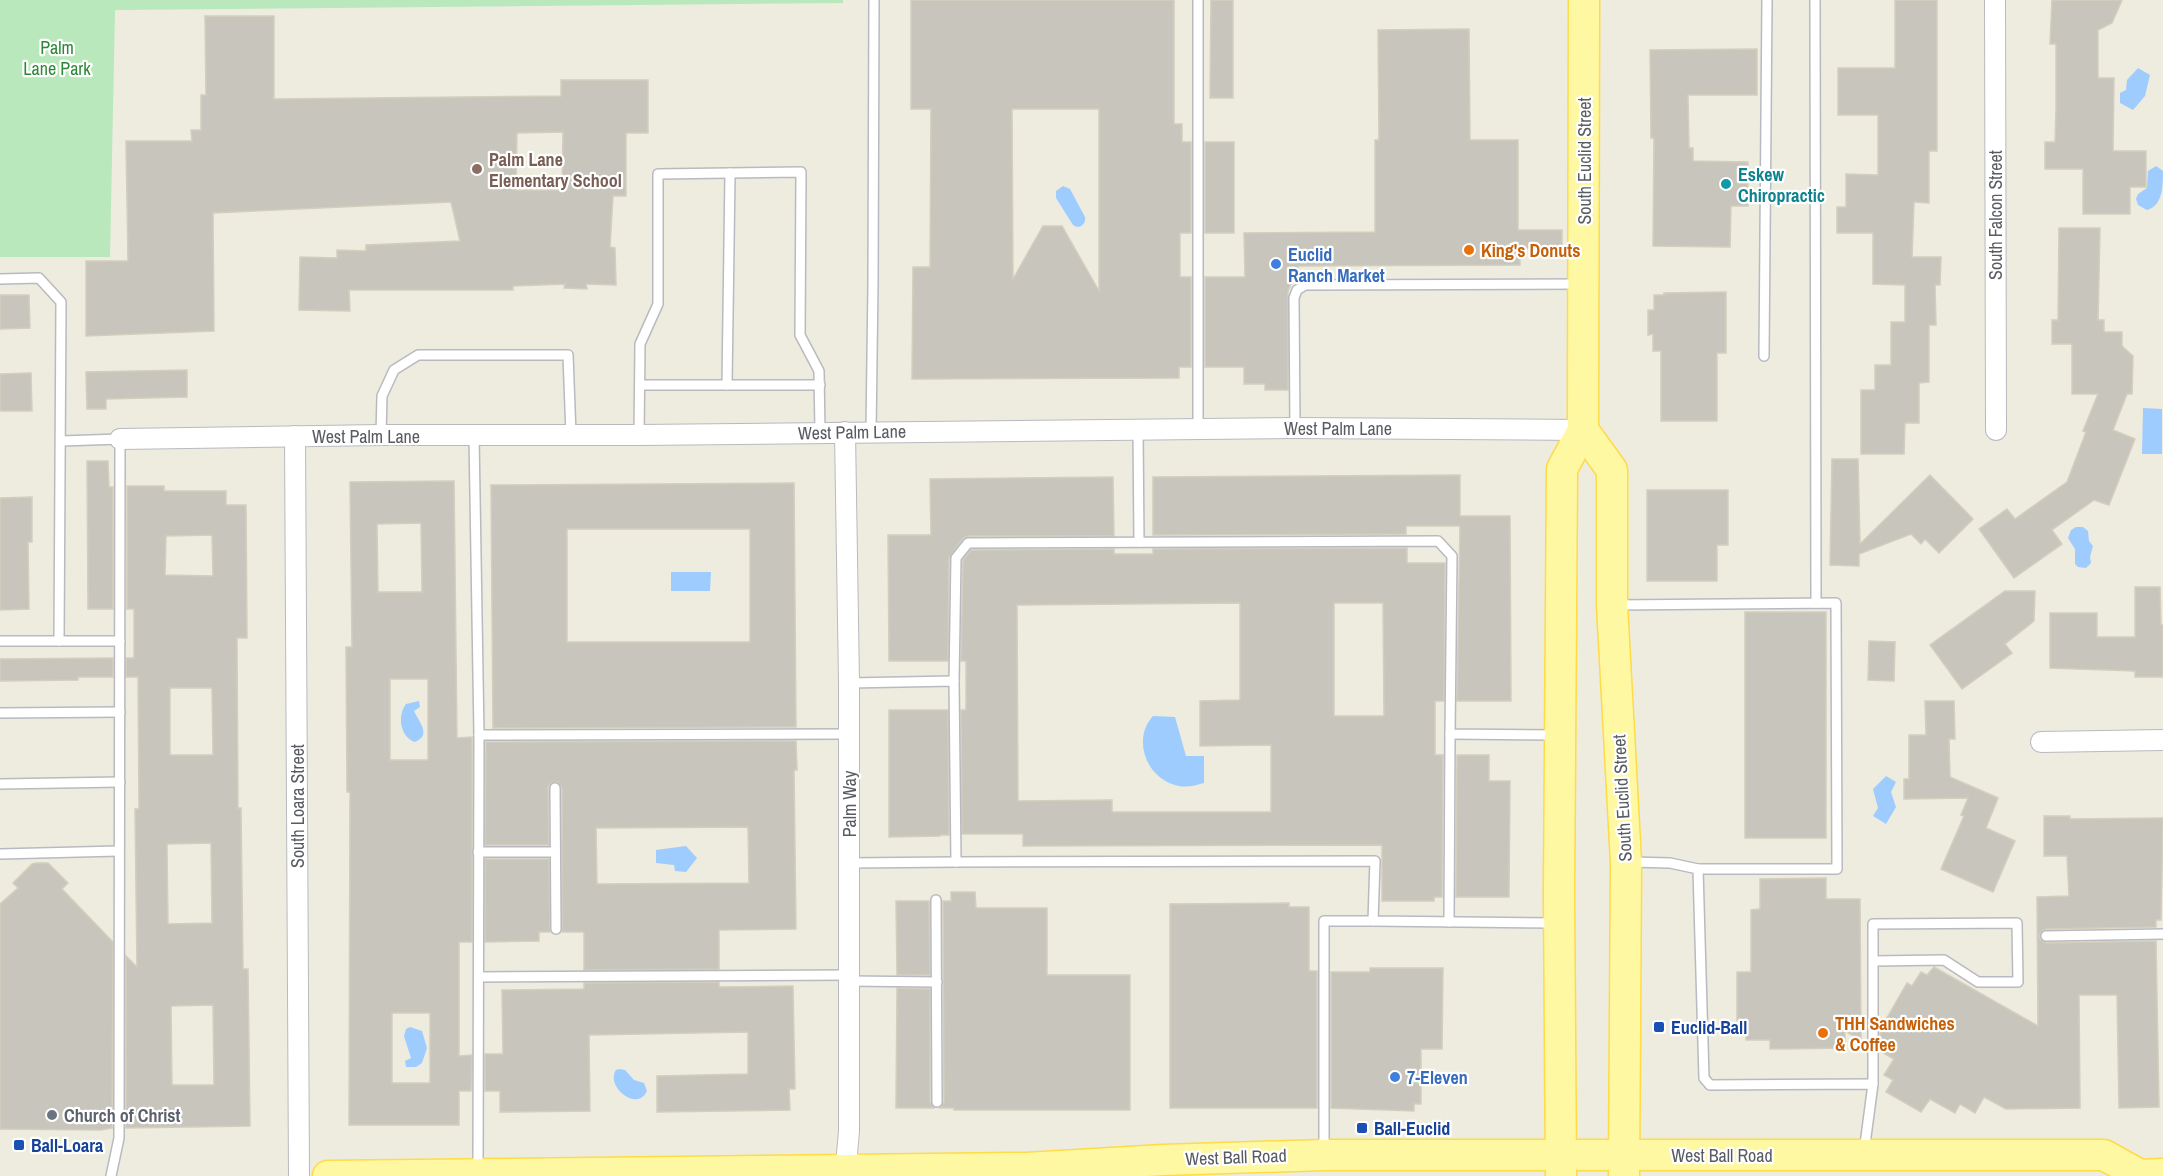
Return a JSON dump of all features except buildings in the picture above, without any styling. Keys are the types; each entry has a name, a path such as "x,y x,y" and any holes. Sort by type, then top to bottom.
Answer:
{"main road":[{"name":"South Euclid Street","path":"1561,1165 1559,735 1562,469 1583,429 1584,0"},
{"name":"South Euclid Street","path":"1583,429 1612,470 1612,605 1626,862 1624,1165"},
{"name":"West Ball Road","path":"328,1176 1027,1172 1174,1159 1324,1155 1561,1165 1624,1165 1864,1156 2104,1155 2145,1175"}],"street":[{"name":"South Falcon Street","path":"1995,0 1996,430"},
{"name":"West Palm Lane","path":"120,439 1295,428 1583,429"},
{"name":"Palm Way","path":"845,432 849,683 849,1131 845,1173"},
{"name":"South Loara Street","path":"295,436 299,1176"},
{"path":"2041,742 2163,740"}],"lane":[{"path":"871,432 874,0"},
{"path":"1198,0 1198,429"},
{"path":"1764,356 1767,0"},
{"path":"1815,0 1816,603"},
{"path":"639,435 640,344 658,304 658,174 801,172 800,335 819,371 820,432"},
{"path":"727,385 730,173"},
{"path":"0,279 39,278 61,302 59,641"},
{"path":"1295,428 1294,298 1297,290 1305,285 1584,284"},
{"path":"381,435 382,396 394,370 418,355 568,355 571,435"},
{"path":"640,385 819,385"},
{"path":"1138,430 1139,542"},
{"path":"474,436 479,735 477,1175"},
{"path":"61,441 120,439 119,1138 111,1176"},
{"path":"956,862 954,681 956,558 968,543 1438,541 1452,556 1449,922"},
{"path":"1612,605 1836,603 1837,869 1698,869 1670,863 1626,862"},
{"path":"0,641 120,641"},
{"path":"849,683 954,681"},
{"path":"0,712 120,712"},
{"path":"479,735 849,734"},
{"path":"1450,734 1559,735"},
{"path":"0,784 120,782"},
{"path":"555,788 556,929"},
{"path":"0,854 118,851"},
{"path":"478,852 555,852"},
{"path":"849,863 1375,861 1374,921"},
{"path":"1698,869 1704,1078 1710,1085 1873,1084"},
{"path":"936,900 937,1102"},
{"path":"1324,1155 1324,921 1559,923"},
{"path":"1864,1156 1873,1084 1873,961 1873,924 2017,923 2018,982 1978,982 1944,960 1873,961"},
{"path":"2046,936 2163,934"},
{"path":"479,977 849,978 937,982"}],"green space":[{"name":"Palm Lane Park","path":"0,0 843,0 843,3 115,10 110,257 0,257"}],"water":[{"path":"2138,68 2150,75 2145,96 2133,110 2120,103 2120,93 2126,90 2127,80"},
{"path":"2156,166 2163,171 2161,194 2156,204 2147,210 2138,205 2136,199 2138,194 2147,188 2148,171"},
{"path":"1063,186 1070,189 1085,217 1085,222 1080,227 1073,225 1056,198 1056,191"},
{"path":"2143,408 2162,409 2162,454 2142,454"},
{"path":"2083,527 2088,531 2089,541 2093,546 2091,563 2086,568 2075,564 2075,549 2068,538 2071,530"},
{"path":"671,572 711,572 710,591 671,591"},
{"path":"419,701 420,707 414,711 423,728 423,736 415,742 406,736 401,720 406,704"},
{"path":"1153,716 1175,717 1186,756 1204,756 1204,783 1189,786 1175,785 1156,774 1145,756 1143,746 1147,725"},
{"path":"1886,776 1896,782 1891,792 1896,807 1886,824 1873,816 1878,808 1873,789"},
{"path":"686,846 697,858 686,872 675,871 674,865 656,863 656,850"},
{"path":"410,1027 422,1031 427,1048 422,1063 416,1067 406,1067 405,1061 411,1058 404,1036 406,1029"},
{"path":"616,1070 625,1070 634,1080 644,1083 647,1091 642,1097 630,1098 618,1089 614,1076"}],"place":[{"name":"Palm Lane Elementary School","path":"477,169"},
{"name":"Eskew Chiropractic","path":"1726,184"},
{"name":"King's Donuts","path":"1469,250"},
{"name":"Euclid Ranch Market","path":"1276,264"},
{"name":"Euclid-Ball","path":"1659,1027"},
{"name":"THH Sandwiches & Coffee","path":"1823,1033"},
{"name":"7-Eleven","path":"1395,1077"},
{"name":"Church of Christ","path":"52,1115"},
{"name":"Ball-Euclid","path":"1362,1128"},
{"name":"Ball-Loara","path":"19,1145"}]}
